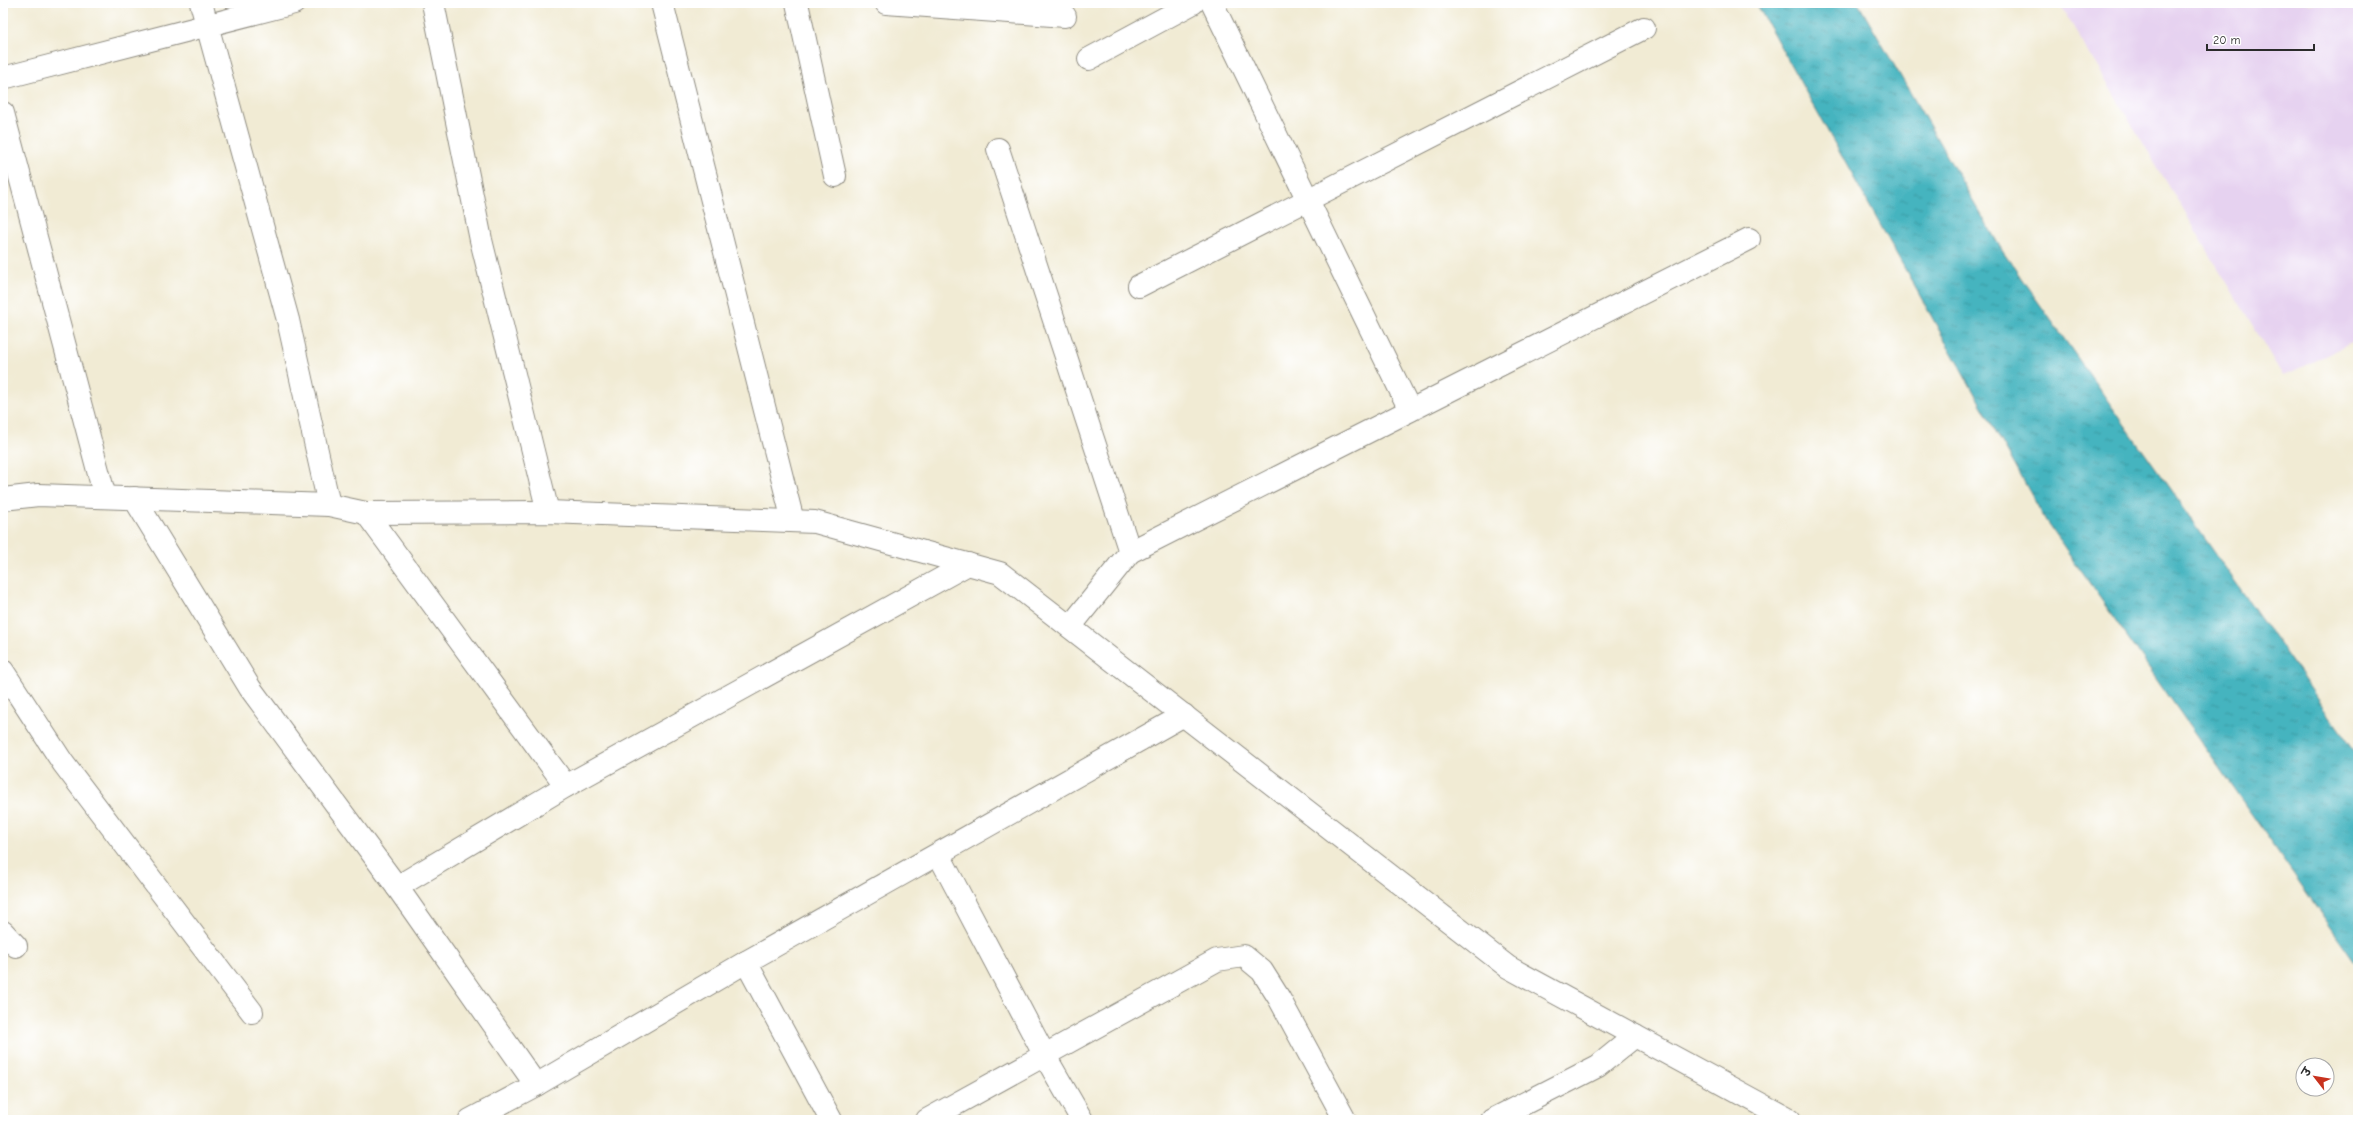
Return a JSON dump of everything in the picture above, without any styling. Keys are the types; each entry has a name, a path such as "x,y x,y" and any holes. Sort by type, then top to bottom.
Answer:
{"street":[{"path":"201,3 288,320 329,505"},
{"path":"3,78 294,3"},
{"path":"433,3 482,240 548,512"},
{"path":"662,3 793,521"},
{"path":"797,3 835,176"},
{"path":"886,3 1065,16"},
{"path":"1089,59 1193,3"},
{"path":"1212,3 1410,410"},
{"path":"1139,286 1644,28"},
{"path":"3,113 105,497"},
{"path":"998,149 1130,552"},
{"path":"1070,627 1130,552 1749,240"},
{"path":"3,499 38,495 329,505 366,513 548,512 815,522 1000,573 1508,967 1786,1119"},
{"path":"134,498 250,688 397,887 536,1085"},
{"path":"366,513 566,786"},
{"path":"397,887 566,786 968,564"},
{"path":"3,671 63,763 252,1012"},
{"path":"470,1120 536,1085 746,962 1184,715"},
{"path":"938,855 1045,1056 1082,1120"},
{"path":"927,1120 1217,960 1244,956 1262,971 1280,998 1345,1120"},
{"path":"746,962 831,1120"},
{"path":"1492,1120 1598,1066 1636,1036"}],"shaded area":[{"path":"2069,3 2358,3 2358,340 2283,376 2062,8"}],"water":[{"path":"1756,3 1858,3 2003,252 2358,756 2358,966 2046,521"}]}
